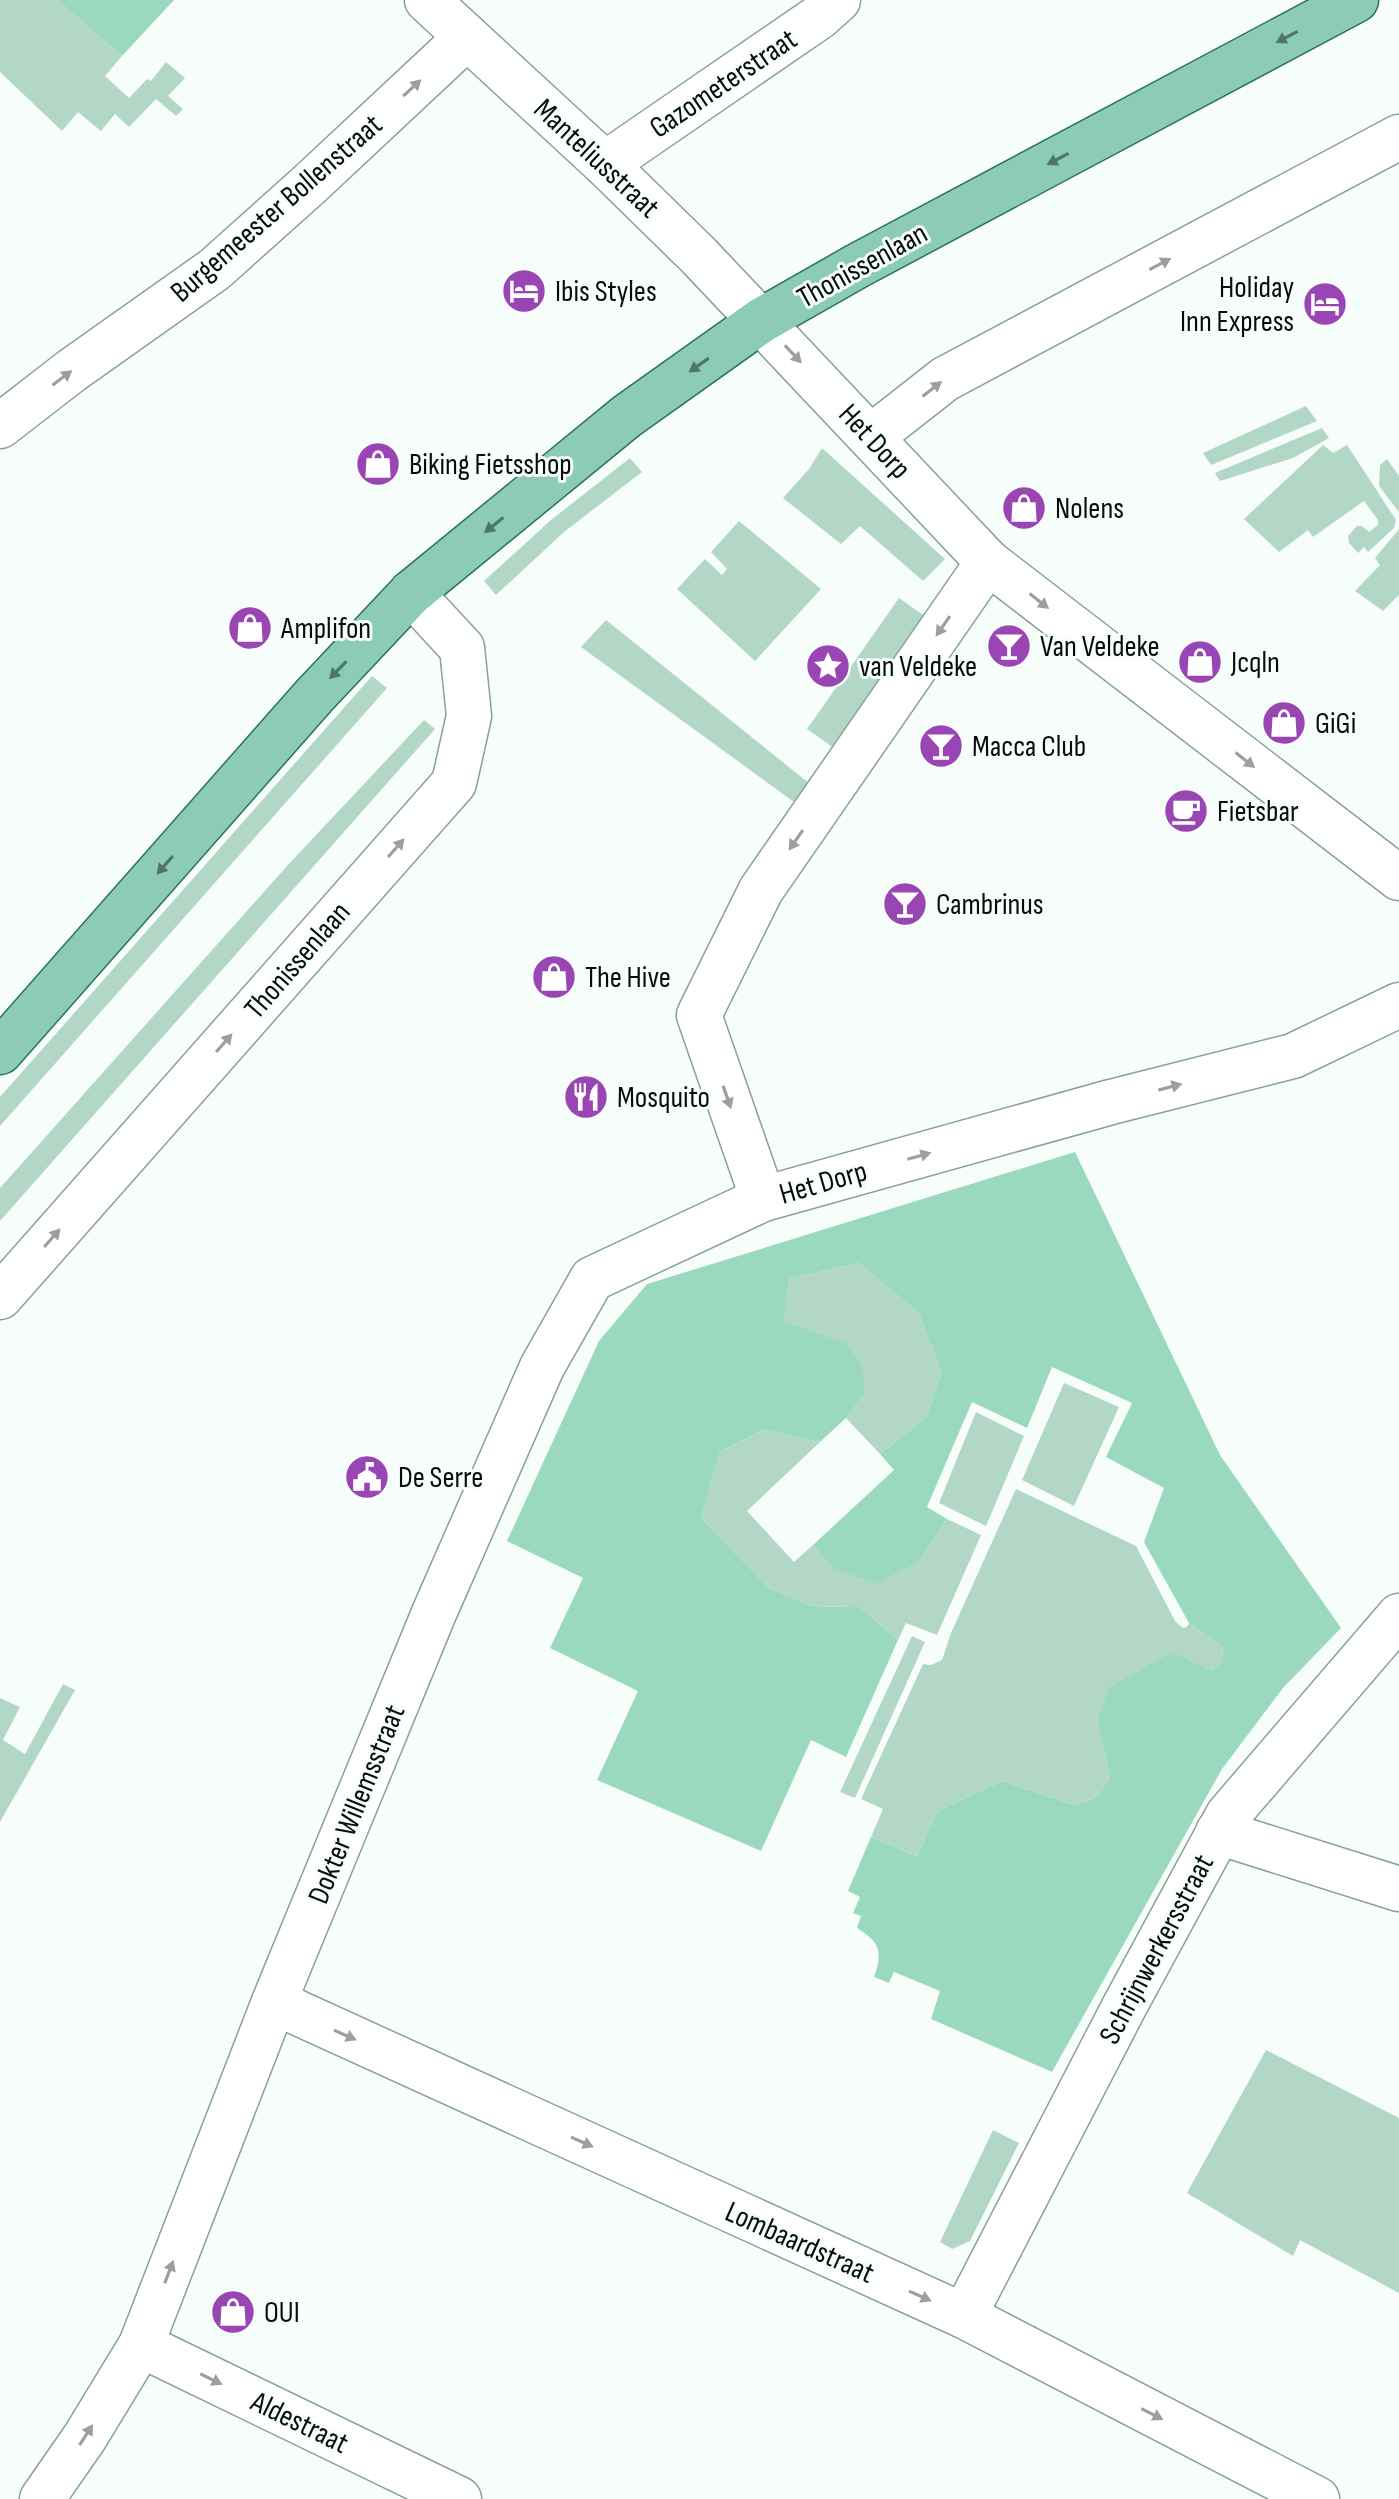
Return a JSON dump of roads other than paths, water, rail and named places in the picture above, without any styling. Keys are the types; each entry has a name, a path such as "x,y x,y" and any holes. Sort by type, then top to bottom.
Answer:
{"main road":[{"name":"Thonissenlaan","path":"0,1052 314,696 411,593 627,416 762,320 857,266 1356,0"}],"street":[{"name":"Manteliusstraat","path":"427,0 605,164 762,320"},
{"name":"Gazometerstraat","path":"605,164 819,17 838,0"},
{"name":"Burgemeester Bollenstraat","path":"0,426 71,371 215,269 467,37"},
{"path":"871,437 945,379 1399,137"},
{"name":"Het Dorp","path":"762,320 988,562 1399,878"},
{"name":"Het Dorp","path":"988,562 761,890 699,1015 763,1199 1111,1102 1293,1056 1399,1005"},
{"name":"Thonissenlaan","path":"0,1297 454,783 469,716 462,648 411,593"},
{"name":"Dokter Willemsstraat","path":"42,2499 85,2437 141,2345 274,2002 434,1613 542,1367 573,1309 592,1279 763,1199"},
{"name":"Schrijnwerkersstraat","path":"964,2316 1124,2007 1228,1815 1399,1616"},
{"path":"1218,1832 1399,1889"},
{"name":"Lombaardstraat","path":"274,2002 964,2316 1317,2499"},
{"name":"Aldestraat","path":"141,2345 459,2499"}],"place":[{"name":"Ibis Styles","path":"524,291"},
{"name":"Holiday Inn Express","path":"1325,304"},
{"name":"Biking Fietsshop","path":"378,464"},
{"name":"Nolens","path":"1024,508"},
{"name":"Amplifon","path":"250,628"},
{"name":"Van Veldeke","path":"1009,646"},
{"name":"Jcqln","path":"1200,662"},
{"name":"van Veldeke","path":"828,666"},
{"name":"GiGi","path":"1284,723"},
{"name":"Macca Club","path":"941,746"},
{"name":"Fietsbar","path":"1186,811"},
{"name":"Cambrinus","path":"905,904"},
{"name":"The Hive","path":"554,977"},
{"name":"Mosquito","path":"586,1097"},
{"name":"De Serre","path":"367,1477"},
{"name":"OUI","path":"233,2312"}]}
